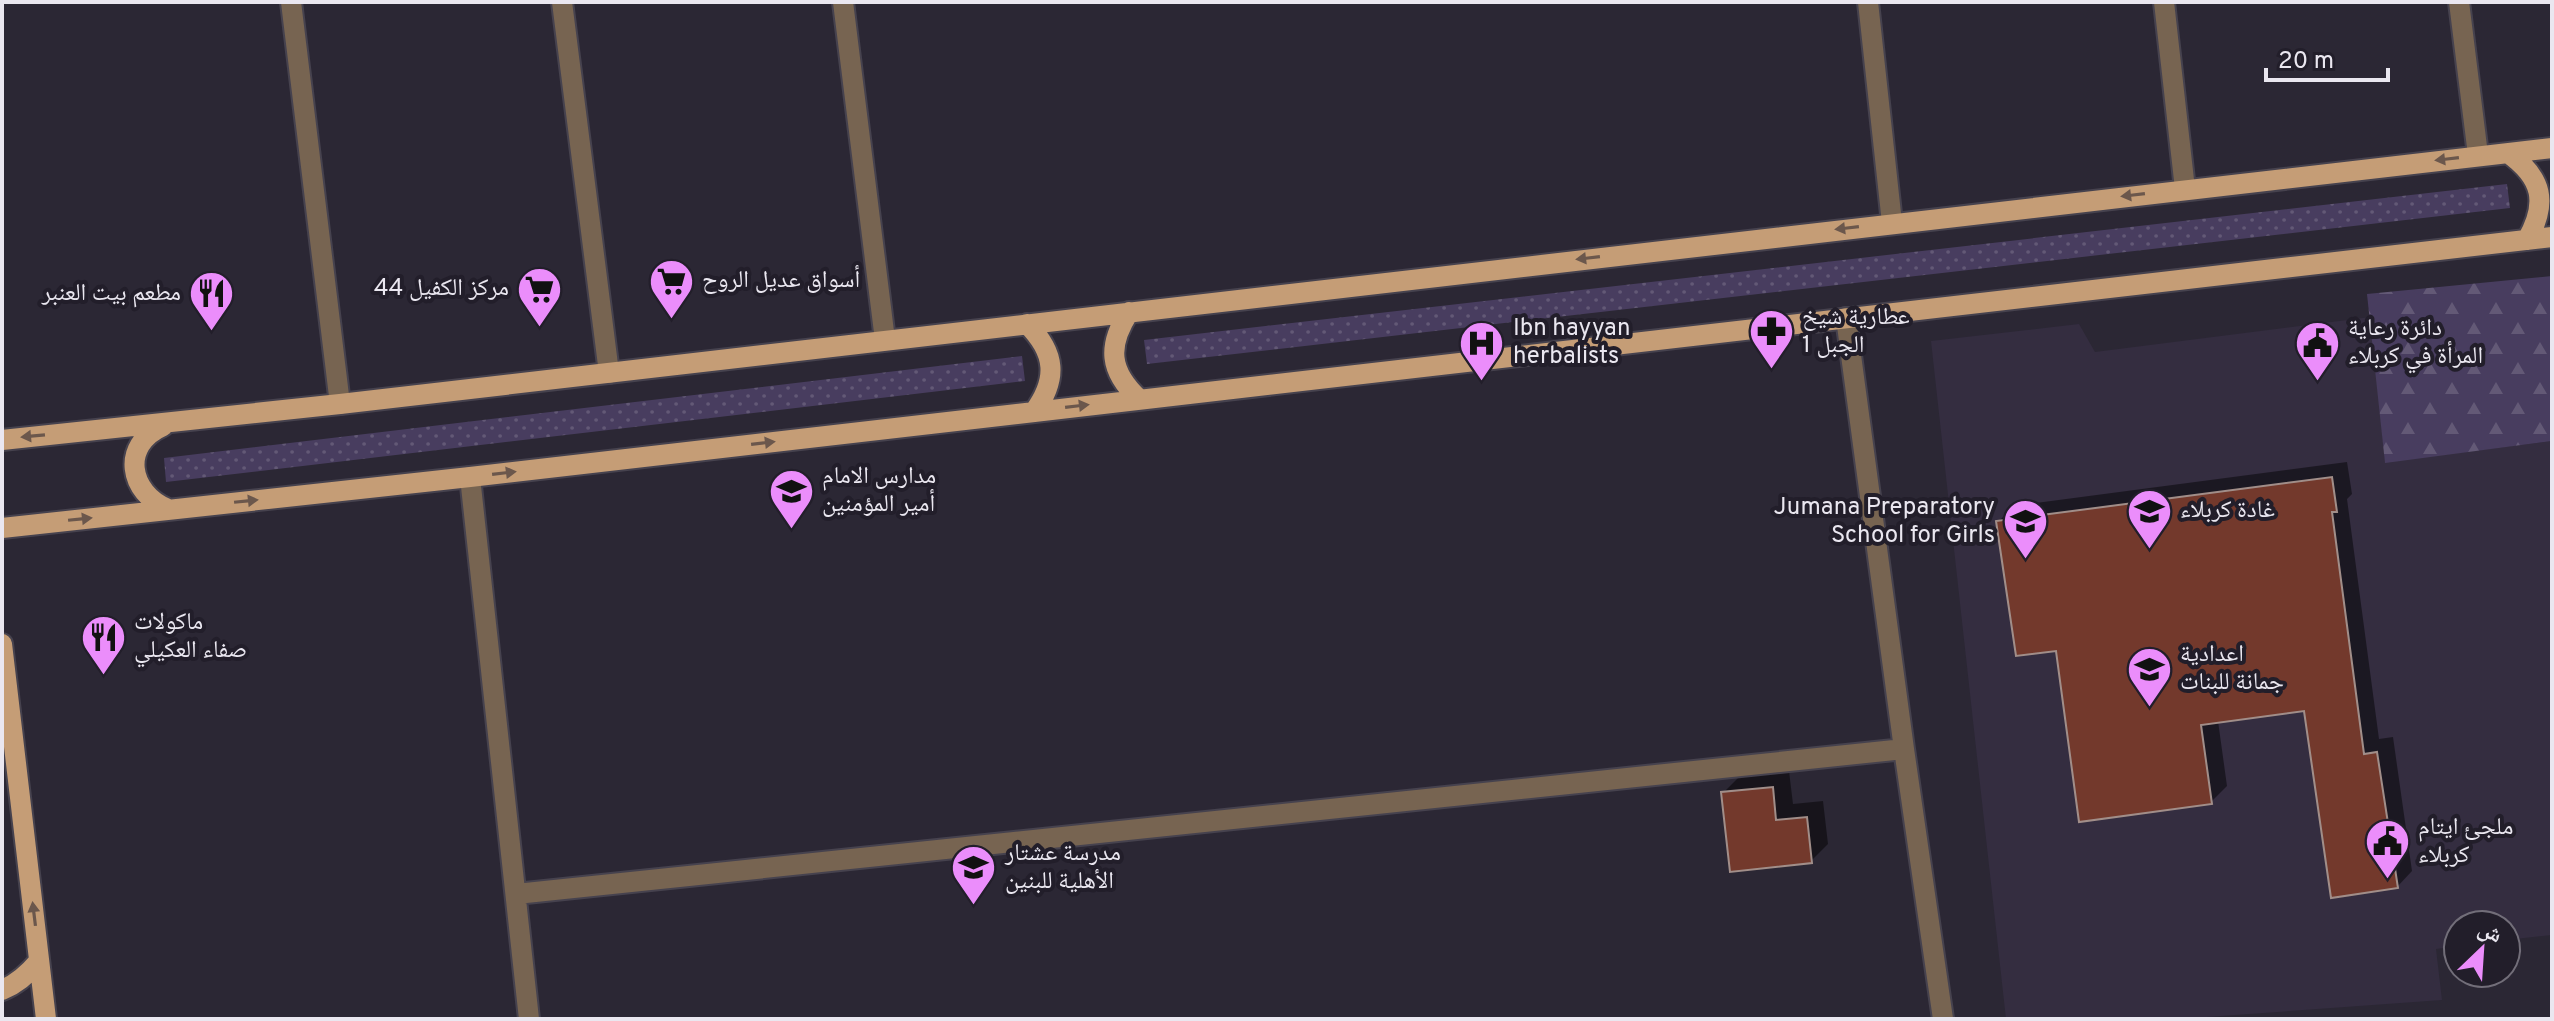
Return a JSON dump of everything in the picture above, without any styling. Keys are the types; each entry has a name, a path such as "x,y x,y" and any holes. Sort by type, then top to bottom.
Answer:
{"main road":[{"path":"2,440 167,424 2552,148"},
{"path":"2508,153 2525,165 2536,182 2541,202 2538,222 2527,240"},
{"path":"2,528 2552,237"},
{"path":"1129,312 1118,328 1113,348 1116,367 1125,386 1139,399"},
{"path":"1027,324 1041,338 1049,356 1051,376 1046,396 1034,412"},
{"path":"167,424 153,430 143,440 136,453 134,467 143,494 155,504 168,509"},
{"path":"2,644 46,1019"},
{"path":"2,990 28,974 39,961"}],"street":[{"path":"291,2 340,404"},
{"path":"562,2 609,373"},
{"path":"843,2 885,340"},
{"path":"1868,2 1892,223"},
{"path":"2164,2 2185,189"},
{"path":"2459,2 2478,155"},
{"path":"1846,318 1943,1019"},
{"path":"470,477 529,1019"},
{"path":"516,894 1904,749"}],"shaded area":[{"path":"2371,317 2385,462 2552,441 2552,935 2522,938 2522,909 2442,909 2442,948 2436,949 2442,1000 2179,1019 2006,1019 1931,341 2079,324 2095,352"}],"green space":[{"path":"2507,184 2510,208 1147,364 1144,340"},
{"path":"2552,276 2552,441 2385,463 2367,294"},
{"path":"1022,356 1025,381 166,482 164,458"}],"building":[{"path":"2332,477 2337,512 2332,512 2364,754 2377,752 2398,888 2331,898 2304,711 2201,725 2212,804 2079,822 2056,651 2016,656 1996,521"},
{"path":"1773,787 1776,820 1807,817 1812,863 1730,872 1721,792"}],"place":[{"name":"أسواق عديل الروح","path":"671,320"},
{"name":"مركز الكفيل 44","path":"540,328"},
{"name":"مطعم بيت العنبر","path":"212,333"},
{"name":"عطارية شيخ الجبل 1","path":"1771,371"},
{"name":"Ibn hayyan herbalists","path":"1482,382"},
{"name":"دائرة رعاية المرأة في كربلاء","path":"2317,382"},
{"name":"مدارس الامام أمير المؤمنين","path":"791,530"},
{"name":"غادة كربلاء","path":"2149,550"},
{"name":"Jumana Preparatory School for Girls","path":"2026,561"},
{"name":"ماكولات صفاء العكيلي","path":"103,676"},
{"name":"اعدادية جمانة للبنات","path":"2149,708"},
{"name":"ملجئ ايتام كربلاء","path":"2387,881"},
{"name":"مدرسة عشتار الأهلية للبنين","path":"974,907"}]}
